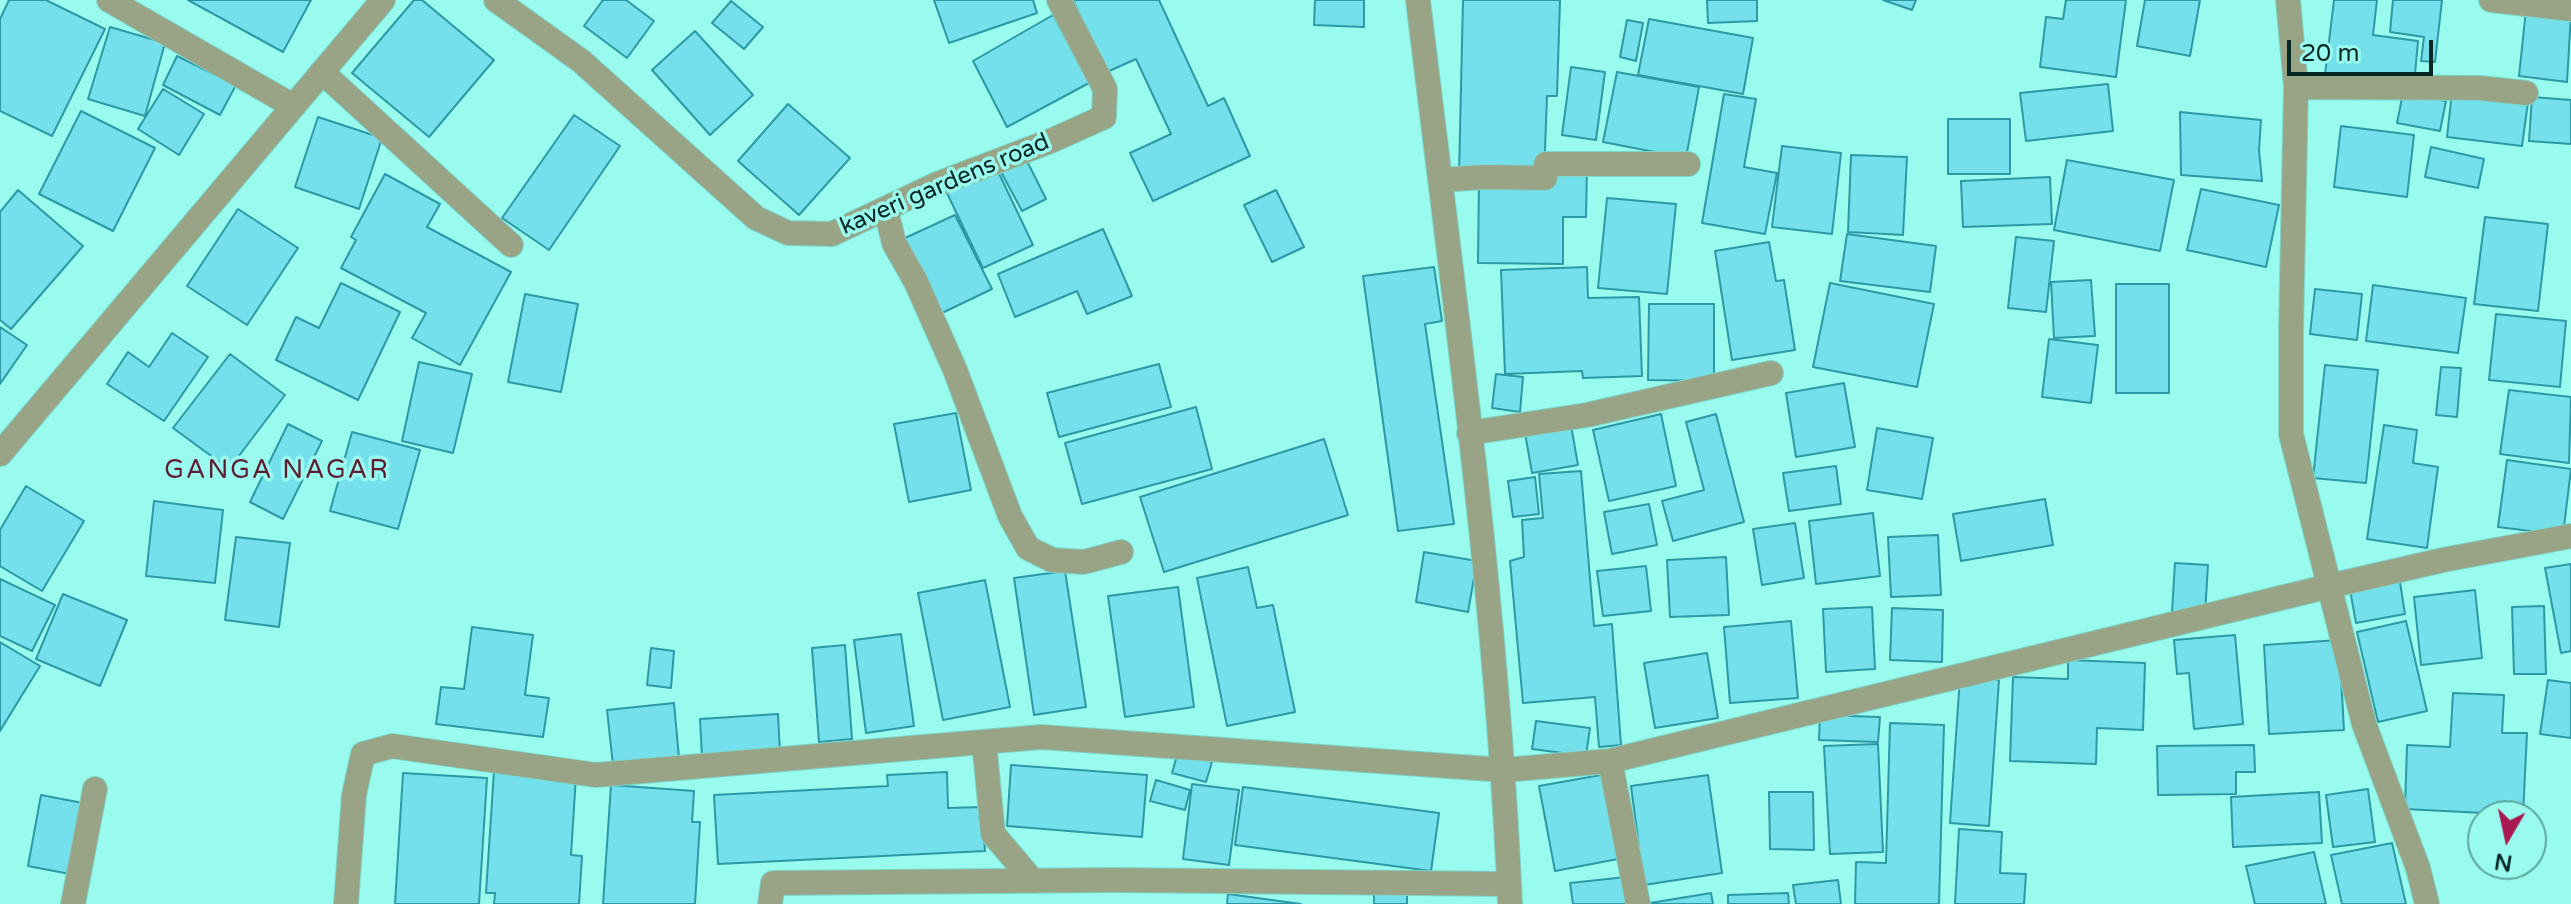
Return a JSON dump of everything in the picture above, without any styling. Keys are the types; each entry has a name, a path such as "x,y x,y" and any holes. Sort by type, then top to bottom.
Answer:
{"street":[{"path":"109,0 293,106"},
{"path":"0,454 383,0"},
{"name":"kaveri gardens road","path":"496,0 581,61 756,218 788,233 832,234 935,185 1104,117 1105,89 1059,0"},
{"path":"770,904 773,883 1033,881 1116,892 1510,894 1505,843 1504,770 1469,433 1418,0"},
{"path":"2288,0 2296,87 2291,434 2364,724 2418,868 2427,904"},
{"path":"2491,0 2571,9"},
{"path":"322,72 511,245"},
{"path":"2296,87 2480,88 2526,93"},
{"path":"1440,180 1545,178 1546,164 1688,164"},
{"path":"886,210 894,243 916,282 955,370 1010,516 1028,548 1052,560 1084,562 1121,552"},
{"path":"1469,433 1587,415 1771,373"},
{"path":"346,904 354,795 363,754 392,746 596,775 1041,737 1504,770 1610,761 2330,586 2443,560 2571,536"},
{"path":"984,742 993,834 1033,881"},
{"path":"1610,761 1638,904"},
{"path":"73,904 95,789"}],"building":[{"path":"9,0 46,0 105,29 52,136 0,111 0,19"},
{"path":"188,0 311,0 283,52"},
{"path":"414,0 422,0 494,60 429,137 352,73"},
{"path":"603,0 626,0 654,21 627,58 584,26"},
{"path":"934,0 1033,0 1037,13 949,43"},
{"path":"1073,0 1159,0 1208,106 1224,98 1250,156 1153,201 1130,153 1171,134 1136,59 1107,72"},
{"path":"1315,0 1364,0 1364,27 1314,25"},
{"path":"1463,0 1560,0 1557,96 1547,96 1544,177 1459,175"},
{"path":"1707,0 1757,0 1757,21 1708,23"},
{"path":"1883,0 1916,0 1912,10"},
{"path":"2066,0 2126,0 2116,77 2040,67 2046,17 2063,19"},
{"path":"2145,0 2200,0 2190,56 2137,46"},
{"path":"2334,0 2377,0 2373,35 2418,41 2414,85 2325,75"},
{"path":"2393,0 2442,0 2435,62 2421,61 2424,37 2390,32"},
{"path":"731,1 763,27 744,49 712,23"},
{"path":"2526,10 2571,14 2567,82 2519,76"},
{"path":"1053,15 1089,83 1007,127 973,61"},
{"path":"1649,19 1753,38 1743,94 1638,75"},
{"path":"1627,20 1643,23 1636,61 1620,57"},
{"path":"110,27 165,43 145,116 88,99"},
{"path":"695,31 753,95 710,135 652,70"},
{"path":"177,56 236,85 220,115 163,85"},
{"path":"1571,67 1605,72 1596,140 1562,135"},
{"path":"1617,72 1699,87 1686,158 1603,142"},
{"path":"2108,84 2113,131 2026,141 2020,93"},
{"path":"163,89 204,114 179,155 138,129"},
{"path":"2452,92 2528,102 2522,146 2447,137"},
{"path":"2403,93 2446,101 2440,131 2397,123"},
{"path":"1724,94 1756,99 1744,167 1777,173 1765,234 1702,223"},
{"path":"2532,97 2571,100 2571,144 2529,141"},
{"path":"788,104 850,158 799,215 738,161"},
{"path":"81,111 155,148 113,231 39,194"},
{"path":"2180,112 2261,120 2259,150 2262,181 2181,175"},
{"path":"574,115 620,146 549,250 502,218"},
{"path":"318,117 382,138 359,209 295,187"},
{"path":"1948,119 2010,119 2010,174 1948,174"},
{"path":"2341,126 2414,135 2407,197 2334,187"},
{"path":"1782,146 1841,153 1832,234 1772,227"},
{"path":"2431,147 2484,159 2478,188 2425,177"},
{"path":"1851,155 1907,157 1903,235 1848,232"},
{"path":"1025,157 1046,199 1022,211 1000,170"},
{"path":"2067,160 2174,180 2160,251 2054,230"},
{"path":"995,165 1033,245 983,268 945,189"},
{"path":"1587,167 1586,217 1563,217 1563,264 1478,263 1479,180"},
{"path":"385,174 440,204 427,227 511,272 460,365 412,338 426,313 341,268 356,240 351,237"},
{"path":"2050,177 2052,224 1963,227 1961,181"},
{"path":"2201,189 2279,205 2266,267 2187,250"},
{"path":"18,190 83,246 11,329 0,320 0,212"},
{"path":"1276,190 1304,247 1272,262 1244,205"},
{"path":"1607,198 1676,204 1667,294 1598,288"},
{"path":"238,209 298,248 247,325 187,286"},
{"path":"955,215 992,289 940,314 905,238"},
{"path":"2485,217 2548,224 2538,311 2474,304"},
{"path":"1103,229 1132,296 1087,314 1077,291 1015,317 998,274"},
{"path":"1847,234 1936,246 1930,292 1840,281"},
{"path":"2016,237 2054,241 2046,312 2008,308"},
{"path":"1769,242 1776,281 1784,280 1795,350 1732,360 1715,251"},
{"path":"1434,267 1442,321 1425,324 1454,524 1398,531 1363,276"},
{"path":"1587,267 1588,298 1639,297 1642,376 1583,378 1582,371 1505,374 1501,270"},
{"path":"2091,280 2095,336 2054,338 2051,282"},
{"path":"341,283 400,312 358,400 276,360 296,317 319,328"},
{"path":"1830,283 1934,304 1917,387 1813,367"},
{"path":"2116,284 2169,284 2169,393 2116,393"},
{"path":"2373,285 2466,298 2458,353 2366,341"},
{"path":"2315,289 2362,294 2357,340 2310,334"},
{"path":"525,294 578,304 561,392 508,382"},
{"path":"1649,304 1714,304 1714,381 1648,380"},
{"path":"2496,314 2566,321 2560,387 2489,380"},
{"path":"0,327 27,345 0,384"},
{"path":"172,333 208,357 164,421 107,384 128,352 149,367"},
{"path":"2049,339 2098,345 2091,403 2042,397"},
{"path":"230,354 285,395 229,469 173,428"},
{"path":"419,362 472,374 453,453 402,441"},
{"path":"1159,364 1171,407 1059,437 1047,393"},
{"path":"2325,365 2378,370 2366,483 2313,478"},
{"path":"2441,367 2461,368 2457,417 2436,415"},
{"path":"1496,374 1523,377 1520,412 1492,408"},
{"path":"1844,383 1855,447 1796,457 1786,393"},
{"path":"2509,390 2571,397 2569,463 2500,454"},
{"path":"1196,407 1212,469 1082,504 1065,443"},
{"path":"956,413 971,490 909,502 894,424"},
{"path":"1661,414 1676,486 1609,501 1593,430"},
{"path":"1716,414 1744,522 1673,541 1662,501 1704,490 1686,422"},
{"path":"288,424 322,441 283,519 250,502"},
{"path":"1571,425 1578,465 1532,473 1525,433"},
{"path":"2384,425 2417,430 2413,463 2438,467 2427,548 2367,539"},
{"path":"1877,428 1933,438 1922,499 1867,490"},
{"path":"352,432 420,450 398,529 330,511"},
{"path":"1324,439 1348,515 1164,572 1140,497"},
{"path":"2507,460 2571,469 2563,535 2498,527"},
{"path":"1836,466 1841,504 1789,511 1783,473"},
{"path":"1581,471 1594,626 1612,624 1621,745 1599,747 1595,697 1523,703 1510,561 1524,557 1522,520 1543,518 1539,474"},
{"path":"1535,477 1539,514 1513,517 1508,481"},
{"path":"26,486 84,521 42,591 0,566 0,530"},
{"path":"2045,499 2053,545 1961,561 1953,514"},
{"path":"154,501 223,510 215,583 146,576"},
{"path":"1649,504 1657,545 1612,554 1604,512"},
{"path":"1873,513 1880,576 1816,584 1809,521"},
{"path":"1795,523 1804,578 1762,585 1753,529"},
{"path":"1938,535 1941,595 1891,597 1888,537"},
{"path":"236,537 290,543 279,627 225,620"},
{"path":"1424,552 1477,561 1468,612 1416,602"},
{"path":"1726,557 1729,615 1670,617 1667,560"},
{"path":"2175,563 2208,565 2205,614 2172,612"},
{"path":"2571,564 2571,651 2561,653 2545,568"},
{"path":"1646,566 1651,611 1603,616 1597,571"},
{"path":"1248,567 1257,608 1273,605 1295,712 1227,726 1197,578"},
{"path":"1065,571 1086,707 1034,715 1014,578"},
{"path":"2399,576 2405,614 2356,623 2349,584"},
{"path":"0,579 55,605 32,651 0,636"},
{"path":"985,580 1010,707 943,720 918,593"},
{"path":"1178,587 1194,707 1125,717 1108,596"},
{"path":"2475,590 2482,658 2421,665 2414,597"},
{"path":"63,594 127,620 100,686 36,659"},
{"path":"2544,606 2546,674 2514,674 2512,607"},
{"path":"1872,607 1875,669 1826,672 1823,609"},
{"path":"1892,608 1943,610 1942,662 1890,660"},
{"path":"1791,621 1798,698 1730,703 1724,627"},
{"path":"2406,621 2427,711 2378,722 2357,632"},
{"path":"472,627 533,635 525,695 549,698 543,737 436,724 441,687 464,689"},
{"path":"901,634 914,726 866,733 854,640"},
{"path":"2235,635 2243,724 2194,729 2189,673 2177,674 2174,640"},
{"path":"2339,640 2344,730 2269,734 2264,645"},
{"path":"0,642 40,666 0,731"},
{"path":"845,645 852,739 819,742 812,648"},
{"path":"651,648 674,651 671,688 647,685"},
{"path":"1707,653 1718,718 1655,728 1644,663"},
{"path":"2068,660 2145,663 2143,730 2097,728 2096,764 2010,761 2013,677 2068,679"},
{"path":"1960,677 1999,680 1989,826 1950,823"},
{"path":"2548,680 2571,683 2571,738 2540,734"},
{"path":"2453,693 2504,695 2502,733 2527,733 2524,800 2467,800 2467,812 2405,809 2407,745 2450,747"},
{"path":"674,703 679,758 613,765 607,710"},
{"path":"778,714 780,753 702,757 700,719"},
{"path":"1820,715 1880,717 1878,742 1819,740"},
{"path":"1536,721 1590,728 1586,756 1532,749"},
{"path":"1890,723 1944,725 1939,904 1855,904 1856,862 1886,863"},
{"path":"1878,744 1883,852 1830,854 1824,746"},
{"path":"2254,745 2255,772 2236,772 2236,794 2158,795 2157,746"},
{"path":"1178,752 1212,762 1206,782 1172,773"},
{"path":"1011,765 1147,775 1142,837 1007,826"},
{"path":"494,771 576,776 571,855 582,856 579,904 494,904 495,893 486,893"},
{"path":"947,772 948,808 982,807 985,851 718,864 714,795 888,786 887,775"},
{"path":"403,773 487,778 479,904 395,904"},
{"path":"1601,775 1618,859 1555,871 1539,786"},
{"path":"1708,775 1722,873 1644,885 1631,786"},
{"path":"1156,780 1190,790 1185,810 1150,801"},
{"path":"1192,784 1239,790 1229,865 1183,859"},
{"path":"611,785 694,791 692,822 700,822 695,904 603,904"},
{"path":"1243,787 1439,813 1431,871 1235,845"},
{"path":"2368,789 2375,842 2333,847 2326,795"},
{"path":"1769,792 1813,792 1814,850 1770,849"},
{"path":"2319,792 2322,843 2233,847 2231,797"},
{"path":"41,795 88,804 75,875 28,866"},
{"path":"1959,829 2002,832 2000,873 2026,874 2024,904 1955,904"},
{"path":"2392,843 2406,904 2342,904 2331,855"},
{"path":"2314,852 2326,904 2255,904 2246,866"},
{"path":"1626,877 1629,904 1573,904 1570,883"},
{"path":"1838,880 1841,904 1796,904 1793,885"},
{"path":"1407,891 1407,904 1374,904 1374,892"},
{"path":"1711,893 1713,904 1650,904 1650,903"},
{"path":"1788,893 1789,904 1728,904 1728,895"},
{"path":"1228,894 1301,904 1227,904"}],"district":[{"name":"GANGA NAGAR","path":"277,471"}]}
